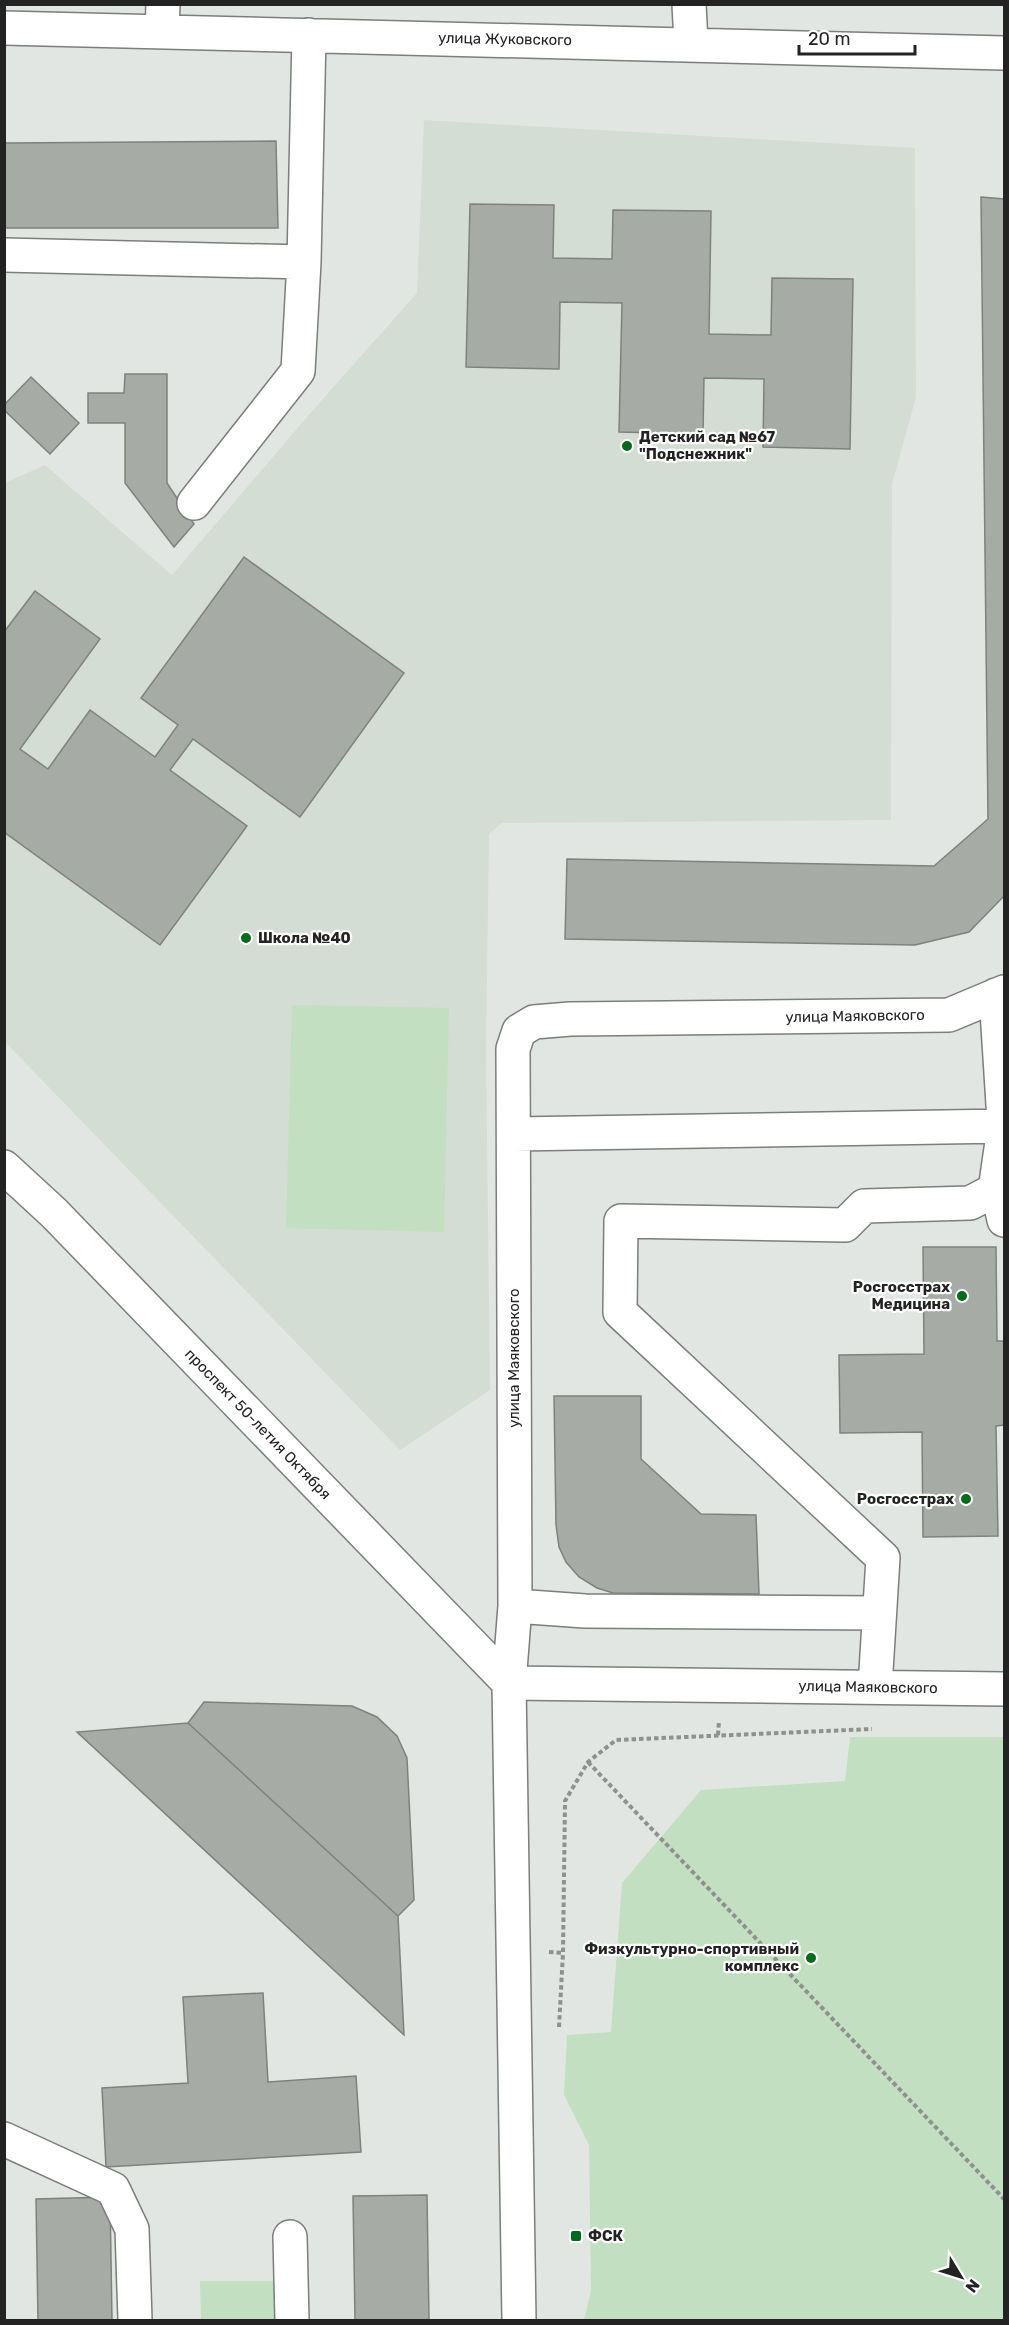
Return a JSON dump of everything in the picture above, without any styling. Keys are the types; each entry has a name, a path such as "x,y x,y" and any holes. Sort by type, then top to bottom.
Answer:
{"street":[{"path":"689,4 691,43"},
{"name":"улица Жуковского","path":"4,28 162,18 309,35 691,43 1005,53"},
{"path":"194,503 298,371 304,261 309,35"},
{"path":"4,255 304,261"},
{"path":"1000,994 1005,1120"},
{"name":"улица Маяковского","path":"1000,994 949,1015 570,1019 534,1022 519,1031 513,1049 515,1606 509,1683 1005,1689"},
{"path":"514,1134 1005,1127 995,1190 970,1203 864,1206 845,1225 621,1221 620,1312 883,1558 875,1687"},
{"name":"проспект 50-летия Октября","path":"4,1167 62,1221 509,1683"},
{"path":"996,1184 1005,1220"},
{"path":"515,1606 585,1611 879,1613"},
{"path":"509,1683 519,2320"},
{"path":"4,2139 114,2189 132,2229 135,2320"},
{"path":"290,2237 292,2320"}],"path":[{"path":"559,2027 563,1953 565,1802 588,1762 616,1740 872,1729"},
{"path":"588,1762 1005,2199"},
{"path":"513,1950 563,1953"}],"shaded area":[{"path":"424,120 915,148 916,397 892,484 891,820 502,823 489,834 486,1050 490,1390 400,1450 5,1042 5,483 45,465 172,575 417,293"}],"green space":[{"path":"292,1005 449,1008 444,1232 286,1228"},
{"name":"Физкультурно-спортивный комплекс","path":"850,1737 1004,1737 1004,2320 584,2320 591,2291 589,2145 564,2095 567,2035 611,2032 622,1883 701,1790 845,1781"},
{"path":"200,2281 285,2281 286,2320 201,2320"}],"building":[{"path":"276,141 278,228 4,228 4,143"},
{"path":"981,197 1004,199 1004,896 969,932 915,945 565,939 567,859 934,866 988,819"},
{"path":"470,204 554,205 553,258 612,259 613,210 711,211 709,334 771,335 772,278 853,279 850,449 763,447 764,379 704,378 703,434 619,432 622,303 560,302 559,369 466,367"},
{"path":"125,374 167,374 167,483 194,524 174,547 125,483 125,423 88,423 88,393 124,393"},
{"path":"31,377 79,423 50,454 4,410 4,405"},
{"path":"244,557 404,673 300,817 193,739 170,770 247,826 160,945 4,832 4,632 35,591 100,639 20,749 48,769 90,710 155,757 178,725 141,698"},
{"path":"923,1247 996,1247 997,1341 1004,1341 1004,1425 996,1426 998,1536 923,1537 922,1432 840,1433 839,1355 924,1354"},
{"path":"554,1396 641,1396 641,1459 701,1514 756,1515 759,1594 613,1593 597,1588 579,1577 566,1562 559,1547 556,1525"},
{"path":"204,1702 352,1706 377,1717 397,1736 407,1758 414,1900 398,1916 188,1723"},
{"path":"188,1723 398,1916 404,2035 77,1732"},
{"path":"263,1993 268,2082 356,2076 361,2152 106,2167 102,2088 188,2083 183,1997"},
{"path":"427,2195 429,2320 355,2320 353,2196"},
{"path":"110,2197 112,2320 38,2320 36,2199"}],"place":[{"name":"Детский сад №67 \"Подснежник\"","path":"627,446"},
{"name":"Школа №40","path":"246,938"},
{"name":"Росгосстрах Медицина","path":"962,1296"},
{"name":"Росгосстрах","path":"966,1499"},
{"name":"Физкультурно-спортивный комплекс","path":"811,1958"},
{"name":"ФСК","path":"576,2236"}]}
